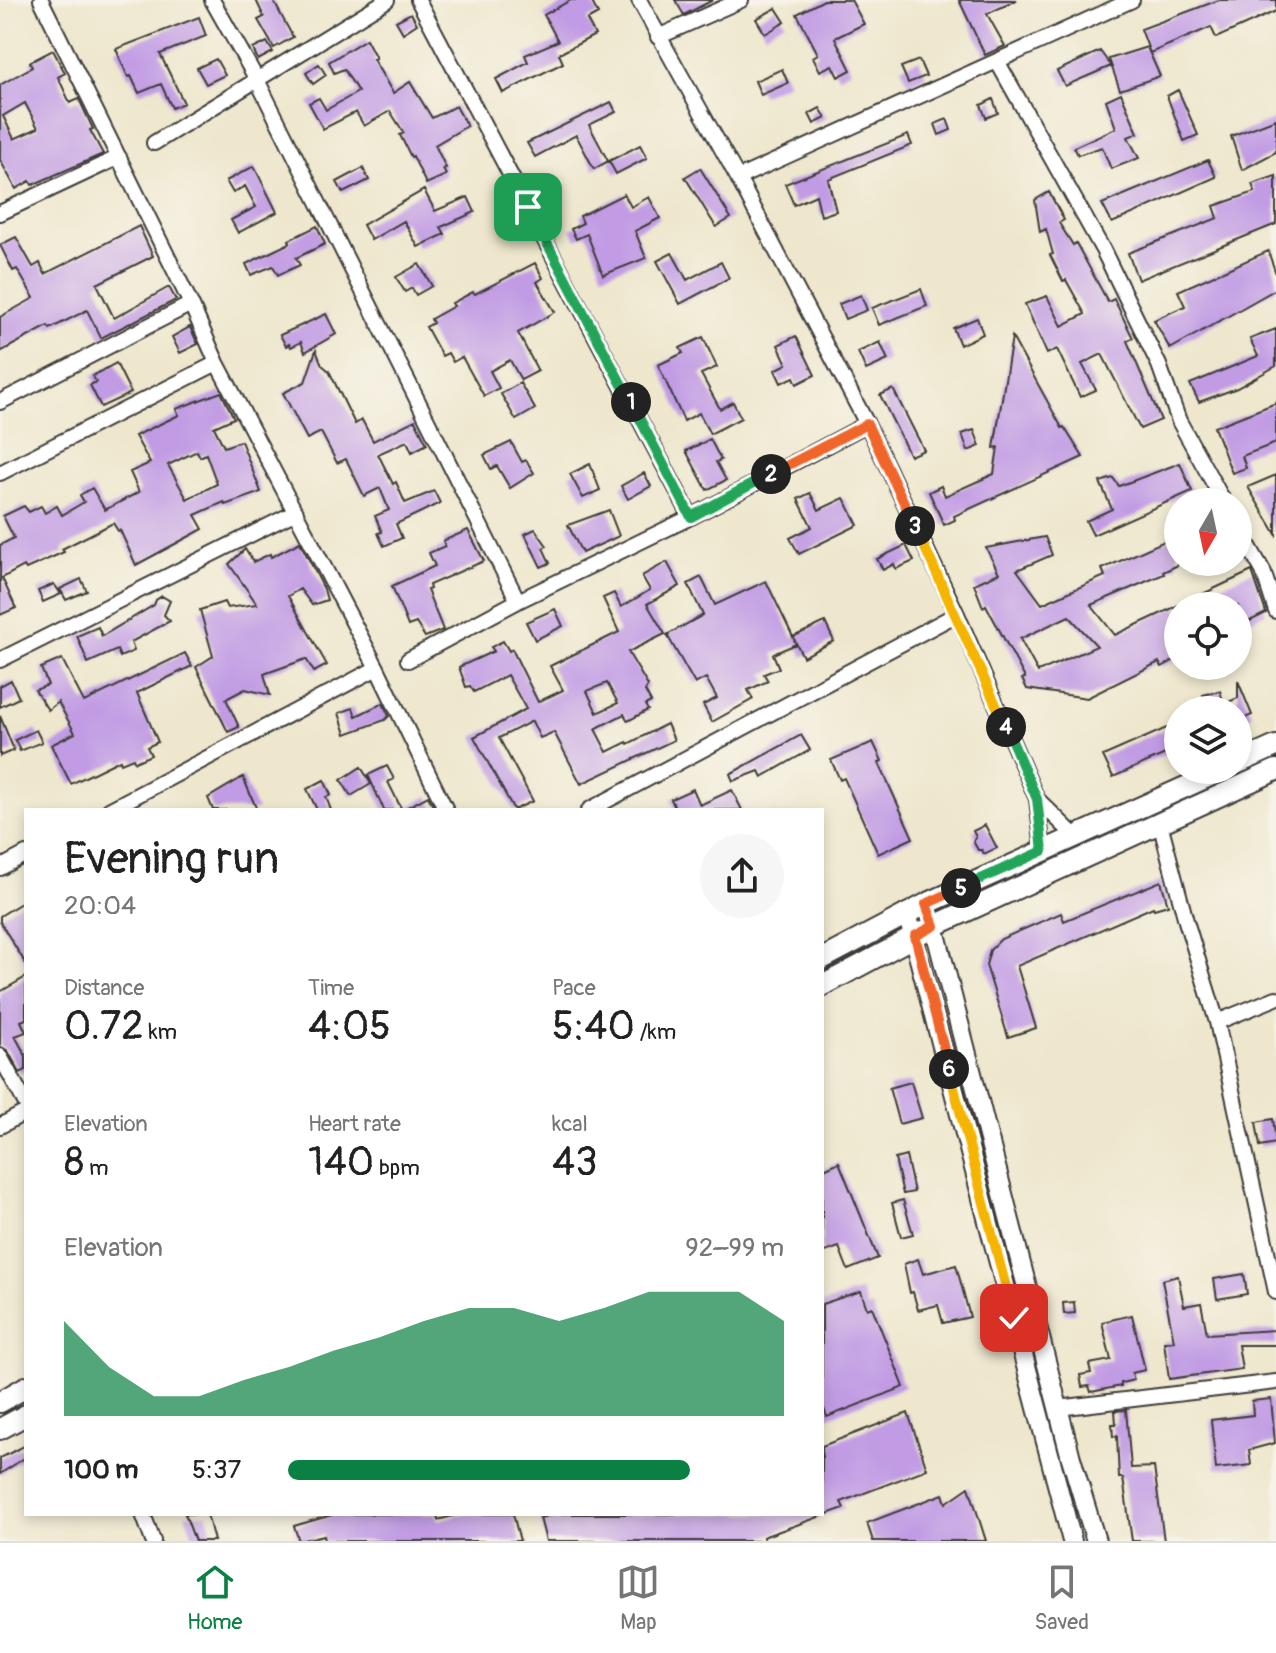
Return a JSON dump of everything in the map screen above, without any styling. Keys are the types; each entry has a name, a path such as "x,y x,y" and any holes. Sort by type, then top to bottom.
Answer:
{"main road":[{"path":"1252,757 1276,746"},
{"path":"824,985 934,926 1276,770"},
{"path":"824,958 926,904 1192,784"},
{"path":"0,1402 24,1388"},
{"path":"0,1429 24,1416"}],"street":[{"path":"41,0 217,363 377,668 445,808"},
{"path":"212,0 256,78 518,601"},
{"path":"154,143 387,0"},
{"path":"418,0 691,517"},
{"path":"639,0 738,178 867,424 957,614 1037,799 1043,851"},
{"path":"658,37 741,0"},
{"path":"738,178 1132,0"},
{"path":"997,61 1103,250 1159,365 1179,421 1216,488"},
{"path":"1,210 119,157"},
{"path":"0,402 191,304"},
{"path":"0,473 217,363"},
{"path":"408,660 867,424"},
{"path":"0,660 296,512"},
{"path":"1252,552 1263,571 1276,611"},
{"path":"593,808 957,614"},
{"path":"113,808 377,668"},
{"path":"1037,799 1076,837"},
{"path":"1160,823 1217,1022 1276,1292"},
{"path":"0,868 24,855"},
{"path":"926,904 1058,1408 1072,1541"},
{"path":"907,913 1062,1461 1096,1541"},
{"path":"1217,1022 1276,998"},
{"path":"0,1056 24,1100"},
{"path":"0,1126 24,1113"},
{"path":"1058,1408 1276,1382"},
{"path":"144,1516 153,1541"}],"building":[{"path":"256,0 273,0 293,37 274,48 258,20 264,17"},
{"path":"571,0 591,0 598,14 587,20 595,35 559,54 563,63 503,93 496,79 528,62 525,55 558,41 544,15"},
{"path":"675,0 713,0 684,15"},
{"path":"824,0 851,0 864,24 835,38 851,70 838,77 832,65 820,71 813,57 818,54 797,14"},
{"path":"959,0 1017,0 987,14 1005,46 985,55"},
{"path":"1219,0 1276,0 1276,11 1216,38 1211,27 1150,53 1141,29"},
{"path":"776,8 785,22 765,34 756,19"},
{"path":"411,13 417,24 403,33 396,21"},
{"path":"199,17 206,36 160,54 184,103 172,108 161,84 139,93 116,49"},
{"path":"366,39 376,58 373,59 393,93 410,82 432,118 456,106 467,126 435,145 446,168 443,169 446,175 426,184 400,135 404,133 390,111 364,126 356,112 323,129 309,103 319,98 326,110 358,92 344,69 334,73 329,62"},
{"path":"267,42 273,52 258,60 253,49"},
{"path":"1147,47 1160,76 1120,90 1109,59"},
{"path":"53,50 65,73 58,77 70,103 79,99 103,154 16,189 0,160 0,85 32,67 30,62","holes":["25,103 38,128 14,139 3,116"]},
{"path":"1100,51 1111,66 1065,86 1057,71"},
{"path":"216,59 225,75 206,84 197,68"},
{"path":"919,60 926,76 908,83 901,67"},
{"path":"319,64 326,75 313,84 306,73"},
{"path":"782,69 788,83 761,95 755,81"},
{"path":"1178,90 1198,135 1184,141 1167,96"},
{"path":"1121,93 1138,133 1128,137 1139,158 1111,169 1102,147 1078,155 1074,147 1116,128 1106,100"},
{"path":"993,99 998,113 986,118 981,105"},
{"path":"611,102 616,112 589,125 608,161 594,169 576,135 535,157 527,143"},
{"path":"820,108 826,118 814,124 809,114"},
{"path":"947,119 951,130 939,135 935,124"},
{"path":"1276,119 1276,152 1242,170 1231,136"},
{"path":"908,135 912,145 828,179 836,211 821,216 816,195 794,205 785,184"},
{"path":"640,145 647,158 616,174 609,161"},
{"path":"1208,160 1216,177 1112,223 1102,204"},
{"path":"254,166 277,212 238,233 231,220 256,207 245,186 233,193 226,181"},
{"path":"363,168 369,180 343,193 337,182"},
{"path":"700,168 731,218 716,227 685,177"},
{"path":"1276,176 1276,224 1138,280 1128,253 1218,218 1214,206 1255,192 1252,184"},
{"path":"424,190 435,211 468,197 475,212 441,227 445,234 418,247 404,221 371,240 363,225"},
{"path":"1049,192 1064,220 1059,223 1073,245 1076,243 1108,302 1114,299 1133,338 1127,341 1161,420 1140,429 1102,354 1082,364 1096,390 1080,397 1057,349 1047,354 1025,304 1047,296 1062,326 1085,314 1050,255 1053,254 1046,229 1040,232 1035,200"},
{"path":"624,194 631,207 649,197 660,218 635,231 646,258 603,275 587,234 576,239 571,229 583,223 580,216"},
{"path":"139,226 153,256 97,284 114,318 169,287 176,300 101,338 87,310 50,329 48,326 0,352 0,317 34,298 17,269 13,271 0,245 16,237 33,267 40,263 45,274"},
{"path":"317,226 325,244 296,258 300,265 278,275 273,266 251,275 246,264"},
{"path":"1268,251 1276,274 1276,289 1170,349 1154,320 1185,306 1178,291"},
{"path":"672,253 687,280 721,262 729,278 680,304 657,261"},
{"path":"535,263 543,278 537,282 555,312 518,333 538,371 521,380 510,360 490,371 499,388 484,396 462,357 453,362 448,353 442,356 426,327 433,323 431,319 454,306 452,303"},
{"path":"419,264 432,286 416,295 412,288 405,292 396,277"},
{"path":"921,289 927,306 879,325 872,308"},
{"path":"861,295 867,310 845,319 839,304"},
{"path":"326,314 336,334 305,352 301,342 286,346 280,335"},
{"path":"977,318 983,334 960,345 953,328"},
{"path":"190,327 198,344 180,353 172,337"},
{"path":"1276,329 1276,366 1237,388 1199,402 1190,384 1258,356 1250,339"},
{"path":"796,336 815,375 797,384 794,377 781,383 775,370 787,364 778,345"},
{"path":"703,337 717,367 701,374 720,409 733,402 741,418 710,434 699,413 684,421 658,365 683,353 680,348"},
{"path":"1012,337 1062,428 1083,457 954,516 955,520 944,525 929,492 941,486 945,496 994,474 998,447 994,448"},
{"path":"880,342 888,360 866,370 858,352"},
{"path":"316,350 355,424 362,420 373,441 415,420 427,444 412,452 407,441 378,454 405,503 434,491 440,503 396,524 402,538 384,546 375,516 389,510 380,488 364,496 346,459 337,463 321,432 307,439 283,393 305,382"},
{"path":"116,363 131,393 101,407 90,385 96,382 92,376"},
{"path":"520,383 535,409 516,420 501,394"},
{"path":"893,389 924,450 910,456 880,395"},
{"path":"221,392 234,418 214,427 224,447 241,441 261,492 225,505 224,502 195,515 203,529 136,565 120,530 113,523 62,549 64,552 26,569 24,566 2,578 16,608 0,615 0,545 14,538 3,516 24,506 29,512 41,506 45,513 57,506 62,515 84,502 80,495 92,488 105,510 139,492 130,472 150,463 135,436 179,415 176,409","holes":["197,451 200,457 206,454 217,484 187,499 168,465"]},
{"path":"1276,403 1276,443 1242,456 1246,468 1232,473 1214,427"},
{"path":"974,430 980,446 968,451 962,434"},
{"path":"710,439 721,460 716,462 726,480 707,490 686,451"},
{"path":"511,442 522,462 526,460 534,473 510,488 497,466 491,469 484,455"},
{"path":"1180,463 1191,488 1164,488 1164,503 1093,535 1086,521 1112,509 1100,482 1113,478 1119,486"},
{"path":"590,464 600,490 583,498 570,474"},
{"path":"644,473 651,486 628,499 621,486"},
{"path":"1276,475 1276,534 1252,494 1252,488 1248,487"},
{"path":"810,493 819,510 844,498 858,525 799,554 790,538 812,527 798,499"},
{"path":"609,510 619,536 582,553 568,525"},
{"path":"535,529 547,546 543,548 550,563 541,567 525,534"},
{"path":"468,530 484,561 429,585 430,589 427,590 443,630 425,637 416,623 408,626 392,586 435,566 429,553 445,546 443,541"},
{"path":"1045,537 1052,555 1017,570 1042,604 1105,576 1102,569 1164,541 1164,574 1091,605 1115,635 1164,612 1164,666 1159,662 1087,698 1027,689 1022,679 1025,678 986,605 983,607 974,584 999,573 986,548","holes":["1069,616 1097,646 1038,672 1020,639"]},
{"path":"300,542 327,600 312,605 300,589 288,596 327,665 314,672 306,659 264,674 270,695 245,689 226,699 239,727 228,732 196,667 213,656 200,610 224,602 227,608 257,604 229,564 245,549 253,562 270,554 271,557"},
{"path":"906,545 914,561 896,569 894,564 883,570 877,559"},
{"path":"667,562 680,586 647,604 665,634 628,652 648,686 645,691 651,702 645,705 648,710 628,721 624,714 595,729 607,752 667,724 674,740 581,784 554,732 540,738 532,721 499,738 533,801 513,808 474,737 526,709 507,675 474,692 470,686 466,687 459,667 494,651 491,647 503,641 509,651 512,649 538,702 563,690 550,666 619,632 603,598 614,593 621,607 650,590 642,576","holes":["607,683 618,703 597,713 587,691"]},
{"path":"1252,571 1266,613 1252,620 1252,592 1207,592 1241,576 1252,576"},
{"path":"701,577 715,605 766,581 796,644 773,654 779,668 764,674 768,681 748,690 753,699 712,722 703,705 717,698 706,678 695,684 667,635 703,615 688,584"},
{"path":"81,579 87,591 66,600 60,589"},
{"path":"54,584 61,594 43,602 38,591"},
{"path":"162,596 170,601 164,615 170,621 131,642 134,651 120,657 117,650 88,663 77,636 98,627 102,636 154,605"},
{"path":"555,609 563,626 535,640 526,622"},
{"path":"825,622 834,641 803,657 793,637"},
{"path":"185,653 192,666 137,693 158,742 147,747 151,755 135,762 133,758 121,763 120,760 71,784 51,745 75,733 58,702 48,710 35,690 48,685 41,668 62,659 84,702"},
{"path":"11,680 19,698 0,707 0,686"},
{"path":"1238,681 1244,696 1238,696"},
{"path":"1220,691 1222,696 1203,695"},
{"path":"383,703 389,716 385,720 346,734 339,713 353,708 356,716"},
{"path":"0,716 14,750 0,756"},
{"path":"1164,729 1164,755 1113,777 1103,756"},
{"path":"36,730 42,742 20,751 15,740"},
{"path":"801,735 810,750 762,777 759,771 733,781 730,774"},
{"path":"873,742 882,761 879,763 913,838 878,854 844,778 840,780 831,760"},
{"path":"387,766 394,779 388,782 401,808 383,808 368,775"},
{"path":"361,767 371,784 351,796 341,780"},
{"path":"243,777 256,808 212,808 208,798"},
{"path":"324,780 331,795 326,797 330,808 316,808 307,789"},
{"path":"693,789 700,805 732,790 741,808 675,808 671,799"},
{"path":"428,796 434,808 406,808"},
{"path":"985,825 997,848 984,854 973,841 976,837 973,831"},
{"path":"1161,881 1168,905 1153,907 1017,966 1036,1028 1008,1037 986,965 990,950 1001,939 1061,913 1064,921"},
{"path":"24,901 24,961 0,922 0,916"},
{"path":"24,978 24,1020 21,1021 24,1033 15,1036 24,1052 24,1071 20,1073 8,1051 0,1046 0,992"},
{"path":"911,1082 922,1118 899,1124 889,1088"},
{"path":"1273,1119 1276,1143 1260,1146 1256,1122"},
{"path":"906,1156 914,1192 903,1194 895,1159"},
{"path":"839,1162 878,1258 848,1270 839,1247 824,1252 824,1169"},
{"path":"903,1200 913,1234 901,1237 892,1203"},
{"path":"918,1259 923,1274 956,1265 970,1317 943,1323 938,1305 918,1310 913,1292 910,1293 904,1264"},
{"path":"1244,1274 1247,1294 1217,1299 1214,1279"},
{"path":"1178,1276 1184,1306 1201,1303 1207,1334 1276,1330 1276,1345 1238,1345 1242,1369 1169,1379 1164,1342 1174,1341 1162,1280"},
{"path":"861,1291 867,1309 872,1307 904,1387 827,1417 824,1409 824,1303"},
{"path":"1074,1302 1075,1313 1064,1314 1063,1303"},
{"path":"1132,1315 1145,1370 1132,1373 1134,1380 1121,1383 1121,1386 1091,1392 1089,1386 1082,1387 1080,1375 1091,1373 1089,1364 1111,1360 1102,1322"},
{"path":"1271,1399 1275,1443 1249,1450 1251,1465 1216,1469 1211,1420 1253,1415 1252,1401"},
{"path":"1126,1410 1131,1468 1154,1467 1164,1541 1132,1541 1123,1478 1119,1478 1117,1436 1113,1437 1112,1424 1116,1424 1115,1411"},
{"path":"908,1413 927,1469 841,1502 844,1508 824,1515 824,1445"},
{"path":"24,1446 24,1458 0,1474 0,1458"},
{"path":"969,1487 986,1541 873,1541 867,1523 943,1494 946,1503"},
{"path":"186,1516 208,1516 214,1541 195,1541"},
{"path":"328,1516 437,1516 438,1520 453,1516 514,1516 520,1541 325,1541 324,1535 299,1541 294,1526"},
{"path":"822,1516 763,1537 764,1541 546,1541 540,1518"}],"route":[{"path":"528,207 691,517 867,424 957,614 1037,799 1043,851 926,904 934,926 915,936 1014,1318"}]}
